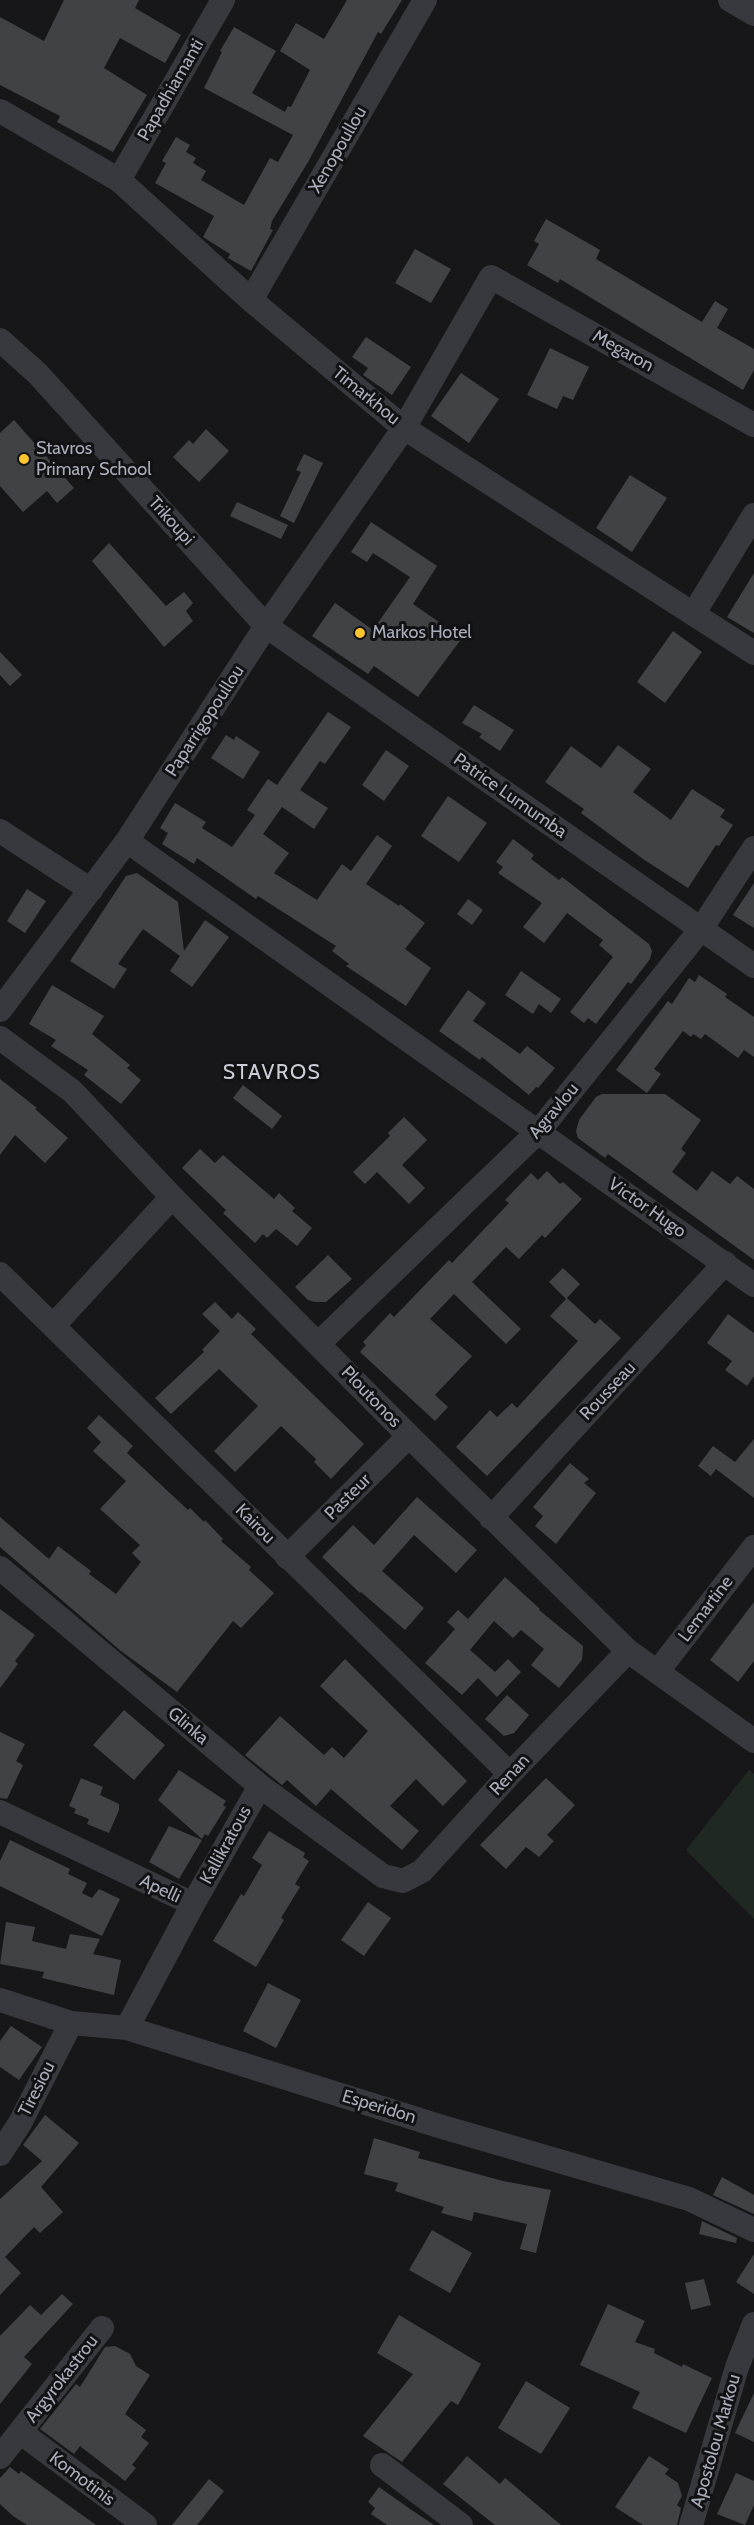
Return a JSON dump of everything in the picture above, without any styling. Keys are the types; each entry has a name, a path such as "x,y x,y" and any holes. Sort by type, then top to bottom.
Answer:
{"street":[{"name":"Papadhiamanti","path":"119,180 223,0"},
{"name":"Xenopoullou","path":"251,300 425,0"},
{"path":"730,0 754,14"},
{"name":"Timarkhou","path":"0,111 119,180 251,300 405,428 754,653"},
{"name":"Megaron","path":"491,277 754,425"},
{"name":"Paparrigopoullou","path":"0,1010 127,841 266,626 405,428 491,277"},
{"name":"Trikoupi","path":"0,340 38,374 266,626"},
{"path":"694,613 754,515"},
{"name":"Patrice Lumumba","path":"266,626 754,966"},
{"path":"0,831 91,890"},
{"name":"Victor Hugo","path":"127,841 754,1285"},
{"name":"Agravlou","path":"319,1343 539,1131 701,929 754,848"},
{"name":"Ploutonos","path":"0,1038 72,1091 172,1197 491,1518 628,1652 754,1741"},
{"path":"54,1325 172,1197"},
{"name":"Rousseau","path":"491,1518 725,1263"},
{"name":"Kairou","path":"0,1274 510,1774"},
{"name":"Pasteur","path":"287,1557 409,1436"},
{"name":"Lemartine","path":"658,1671 754,1547"},
{"name":"Glinka","path":"0,1568 260,1786 383,1876"},
{"name":"Renan","path":"383,1876 403,1881 422,1870 510,1774 628,1652"},
{"name":"Kallikratous","path":"193,1904 260,1786"},
{"name":"Apelli","path":"0,1812 193,1904 127,2028"},
{"name":"Esperidon","path":"0,2000 71,2023 127,2028 439,2126 689,2199 754,2230"},
{"name":"Tiresiou","path":"0,2154 20,2123 71,2023"},
{"name":"Apostolou Markou","path":"691,2525 737,2367 754,2324"},
{"name":"Argyrokastrou","path":"0,2457 102,2328"},
{"name":"Komotinis","path":"20,2433 145,2525"},
{"path":"381,2464 461,2525"}],"shaded area":[{"path":"749,1770 754,1774 754,1919 686,1850"}],"building":[{"path":"64,0 139,0 135,8 181,35 165,63 120,38 104,68 147,95 113,152 57,122 60,116 0,85 0,17 44,41"},
{"path":"347,0 402,0 381,34 378,32 308,162 272,221 270,229 273,230 251,271 228,258 230,254 203,237 214,216 155,183 166,163 162,161 176,137 190,145 186,152 196,158 193,163 206,171 201,180 244,205 270,158 278,162 293,135 204,88 222,52 220,51 234,27 276,51 252,93 285,112 288,106 291,107 310,70 280,51 296,23 324,39"},
{"path":"546,219 600,250 596,259 702,322 715,301 728,309 717,328 754,349 754,370 743,390 560,279 558,283 527,265 539,244 534,241"},
{"path":"415,249 451,269 431,303 395,283"},
{"path":"366,337 411,367 392,395 363,375 368,368 352,357"},
{"path":"550,348 589,367 573,400 563,396 557,409 527,395"},
{"path":"461,373 499,399 469,443 431,416"},
{"name":"Stavros Primary School","path":"14,420 74,488 57,503 47,491 23,512 0,486 0,433"},
{"path":"206,429 229,451 199,482 173,457 189,440 193,444"},
{"path":"304,454 323,463 294,523 280,516 301,472 296,470"},
{"path":"630,475 667,498 632,552 596,528"},
{"path":"237,502 288,525 281,539 230,516"},
{"path":"371,522 437,566 413,604 462,638 418,697 374,666 368,674 312,636 335,603 373,630 410,577 373,553 367,562 351,552"},
{"path":"109,543 166,606 184,592 193,603 186,611 193,621 164,647 92,561"},
{"path":"754,573 754,633 727,617"},
{"path":"673,631 702,652 665,703 637,682"},
{"path":"0,652 22,675 10,686 0,675"},
{"path":"474,705 514,730 500,751 479,737 482,734 462,723"},
{"path":"328,712 351,727 325,764 320,761 300,790 328,808 314,829 282,807 263,834 289,853 274,873 317,900 342,864 351,871 377,835 392,846 366,884 399,906 400,904 425,923 405,949 431,968 406,1006 346,966 349,964 332,951 336,946 258,896 256,899 197,858 194,864 162,844 168,833 160,828 175,803 206,822 202,828 232,847 255,815 247,810 268,779 277,785"},
{"path":"226,735 234,740 236,736 260,752 243,779 211,758"},
{"path":"618,745 651,769 633,792 671,820 692,789 725,810 720,817 733,825 719,846 716,845 688,888 643,859 581,813 584,809 545,782 571,746 601,768"},
{"path":"386,750 409,766 384,801 362,785"},
{"path":"448,796 487,823 459,862 421,836"},
{"path":"513,839 534,855 531,859 559,880 562,877 649,944 652,951 650,959 631,984 628,982 596,1024 588,1018 584,1023 570,1012 613,957 599,945 603,940 567,913 544,943 523,927 542,903 498,873 503,867 496,862"},
{"path":"137,873 178,902 184,951 205,920 229,937 192,987 170,971 180,956 143,929 118,964 127,969 114,989 70,961 126,876"},
{"path":"754,883 754,928 733,915"},
{"path":"27,889 46,901 25,933 7,921"},
{"path":"468,899 483,910 472,925 457,914"},
{"path":"521,971 561,999 551,1013 539,1004 533,1014 505,995"},
{"path":"699,975 727,994 725,997 754,1017 754,1057 744,1050 738,1058 705,1034 701,1039 693,1034 691,1037 683,1031 654,1069 661,1074 647,1093 616,1070 668,1001 672,1004 689,978 695,982"},
{"path":"52,985 104,1016 92,1034 130,1065 127,1068 141,1080 121,1104 84,1075 88,1070 51,1046 56,1040 29,1024"},
{"path":"468,990 486,1003 473,1021 520,1054 527,1046 555,1068 529,1095 482,1057 480,1060 439,1031"},
{"path":"0,1079 37,1108 35,1109 68,1138 45,1163 15,1135 0,1155"},
{"path":"243,1085 282,1116 272,1129 233,1098"},
{"path":"602,1094 665,1094 701,1120 681,1149 686,1153 672,1172 697,1191 712,1171 730,1184 737,1176 754,1189 754,1260 608,1154 605,1158 578,1138 576,1131 579,1120 596,1097"},
{"path":"404,1117 427,1140 402,1165 425,1188 409,1204 377,1172 365,1184 353,1172 390,1136 388,1133"},
{"path":"200,1149 215,1163 223,1155 274,1199 279,1193 295,1208 292,1211 312,1228 297,1246 276,1229 267,1238 263,1234 255,1243 223,1213 226,1210 182,1168"},
{"path":"547,1171 560,1184 563,1182 582,1199 545,1238 542,1235 519,1259 506,1247 472,1282 521,1329 506,1344 454,1294 430,1319 472,1356 435,1395 448,1407 435,1421 360,1352 366,1345 363,1342 390,1313 394,1317 449,1260 452,1263 509,1203 505,1200 531,1173 538,1180"},
{"path":"328,1255 352,1279 326,1302 308,1300 295,1287"},
{"path":"563,1268 580,1284 567,1298 595,1324 600,1319 621,1338 487,1476 456,1447 490,1410 497,1417 512,1403 517,1408 578,1341 550,1316 566,1299 549,1282"},
{"path":"215,1302 232,1319 238,1312 256,1329 251,1334 364,1444 331,1479 314,1462 316,1459 281,1426 235,1472 214,1451 258,1406 219,1369 171,1414 155,1398 204,1352 202,1350 220,1331 202,1314"},
{"path":"728,1314 754,1333 754,1376 747,1386 725,1370 732,1361 707,1343"},
{"path":"99,1415 133,1446 127,1453 188,1510 190,1508 204,1522 205,1520 223,1539 221,1541 251,1567 249,1570 274,1593 241,1628 233,1621 177,1692 121,1651 0,1547 0,1517 49,1559 58,1546 91,1571 89,1574 116,1594 141,1562 132,1553 140,1545 100,1509 126,1481 93,1451 101,1442 87,1428"},
{"path":"754,1439 754,1498 716,1469 711,1476 698,1466 713,1446 735,1462"},
{"path":"570,1463 589,1479 584,1483 596,1493 556,1544 535,1526 543,1516 533,1507"},
{"path":"417,1497 477,1550 456,1573 414,1535 382,1571 424,1608 405,1630 360,1593 322,1557 353,1525 374,1545"},
{"path":"505,1577 539,1610 583,1646 582,1660 559,1688 531,1665 544,1649 521,1630 513,1638 494,1621 470,1650 495,1672 508,1659 521,1672 497,1697 478,1678 462,1695 425,1663 455,1629 447,1622 458,1610 468,1619"},
{"path":"754,1602 754,1661 738,1682 710,1660"},
{"path":"0,1609 35,1635 15,1661 18,1664 0,1688"},
{"path":"345,1659 467,1781 443,1806 416,1779 390,1806 419,1831 402,1850 331,1789 316,1806 287,1780 282,1785 245,1755 280,1716 324,1755 332,1747 344,1758 368,1731 320,1686"},
{"path":"507,1695 529,1715 514,1733 504,1736 485,1719"},
{"path":"124,1710 165,1745 134,1780 93,1745"},
{"path":"0,1732 25,1744 16,1761 23,1765 7,1799 0,1798"},
{"path":"179,1770 226,1801 223,1805 226,1807 208,1836 205,1834 202,1839 158,1800"},
{"path":"81,1778 103,1787 100,1795 119,1804 119,1810 109,1833 87,1824 89,1819 74,1813 76,1809 69,1806"},
{"path":"546,1778 575,1805 547,1835 554,1841 539,1857 526,1847 506,1869 480,1845"},
{"path":"169,1826 202,1840 179,1879 149,1862"},
{"path":"269,1831 305,1853 303,1857 309,1861 295,1884 300,1887 281,1918 284,1920 256,1967 213,1941 241,1894 244,1896 262,1865 252,1858"},
{"path":"10,1840 70,1869 68,1874 87,1883 82,1893 92,1898 99,1889 120,1899 102,1936 0,1886 0,1861"},
{"path":"368,1902 391,1918 364,1956 341,1940"},
{"path":"6,1922 35,1927 32,1941 66,1949 70,1934 100,1939 93,1954 121,1960 114,1995 42,1978 44,1972 0,1964"},
{"path":"268,1983 301,2000 276,2048 243,2031"},
{"path":"11,2026 42,2047 19,2080 0,2067 0,2041"},
{"path":"45,2115 79,2143 41,2187 63,2212 40,2233 34,2227 5,2257 21,2273 0,2295 0,2199 42,2161 23,2145"},
{"path":"374,2138 420,2152 418,2158 503,2181 551,2190 536,2253 520,2249 527,2224 474,2212 472,2221 441,2213 444,2207 395,2191 398,2183 364,2174"},
{"path":"722,2177 754,2195 754,2214 713,2195"},
{"path":"702,2221 737,2238 736,2243 699,2234"},
{"path":"432,2230 472,2253 450,2293 409,2270"},
{"path":"754,2254 754,2294 736,2282"},
{"path":"704,2279 711,2305 691,2310 685,2283"},
{"path":"62,2294 73,2304 24,2357 32,2364 0,2404 0,2336 30,2305 41,2315"},
{"path":"608,2304 645,2321 635,2342 655,2349 654,2353 682,2367 683,2364 712,2378 686,2433 632,2408 640,2392 580,2365"},
{"path":"399,2315 481,2364 458,2405 451,2401 402,2462 363,2436 413,2374 377,2353"},
{"path":"115,2346 130,2354 136,2366 150,2375 125,2414 146,2430 141,2437 149,2443 132,2465 136,2468 125,2481 80,2446 74,2454 40,2429 76,2384 80,2387 105,2347"},
{"path":"526,2381 570,2408 541,2454 498,2428"},
{"path":"754,2393 754,2442 735,2433"},
{"path":"467,2456 500,2484 505,2478 561,2525 495,2525 443,2484"},
{"path":"649,2456 669,2469 665,2474 678,2483 682,2496 677,2505 681,2508 677,2525 643,2525 615,2507"},
{"path":"10,2467 19,2474 21,2471 96,2525 27,2525 13,2516 0,2504 0,2478"},
{"path":"736,2473 754,2481 754,2505 745,2525 717,2514"},
{"path":"209,2479 224,2491 197,2525 172,2525"},
{"path":"379,2487 434,2525 387,2525 371,2514 375,2508 368,2502"}],"place":[{"name":"Stavros Primary School","path":"24,459"},
{"name":"Markos Hotel","path":"360,633"}],"district":[{"name":"STAVROS","path":"272,1073"}]}
